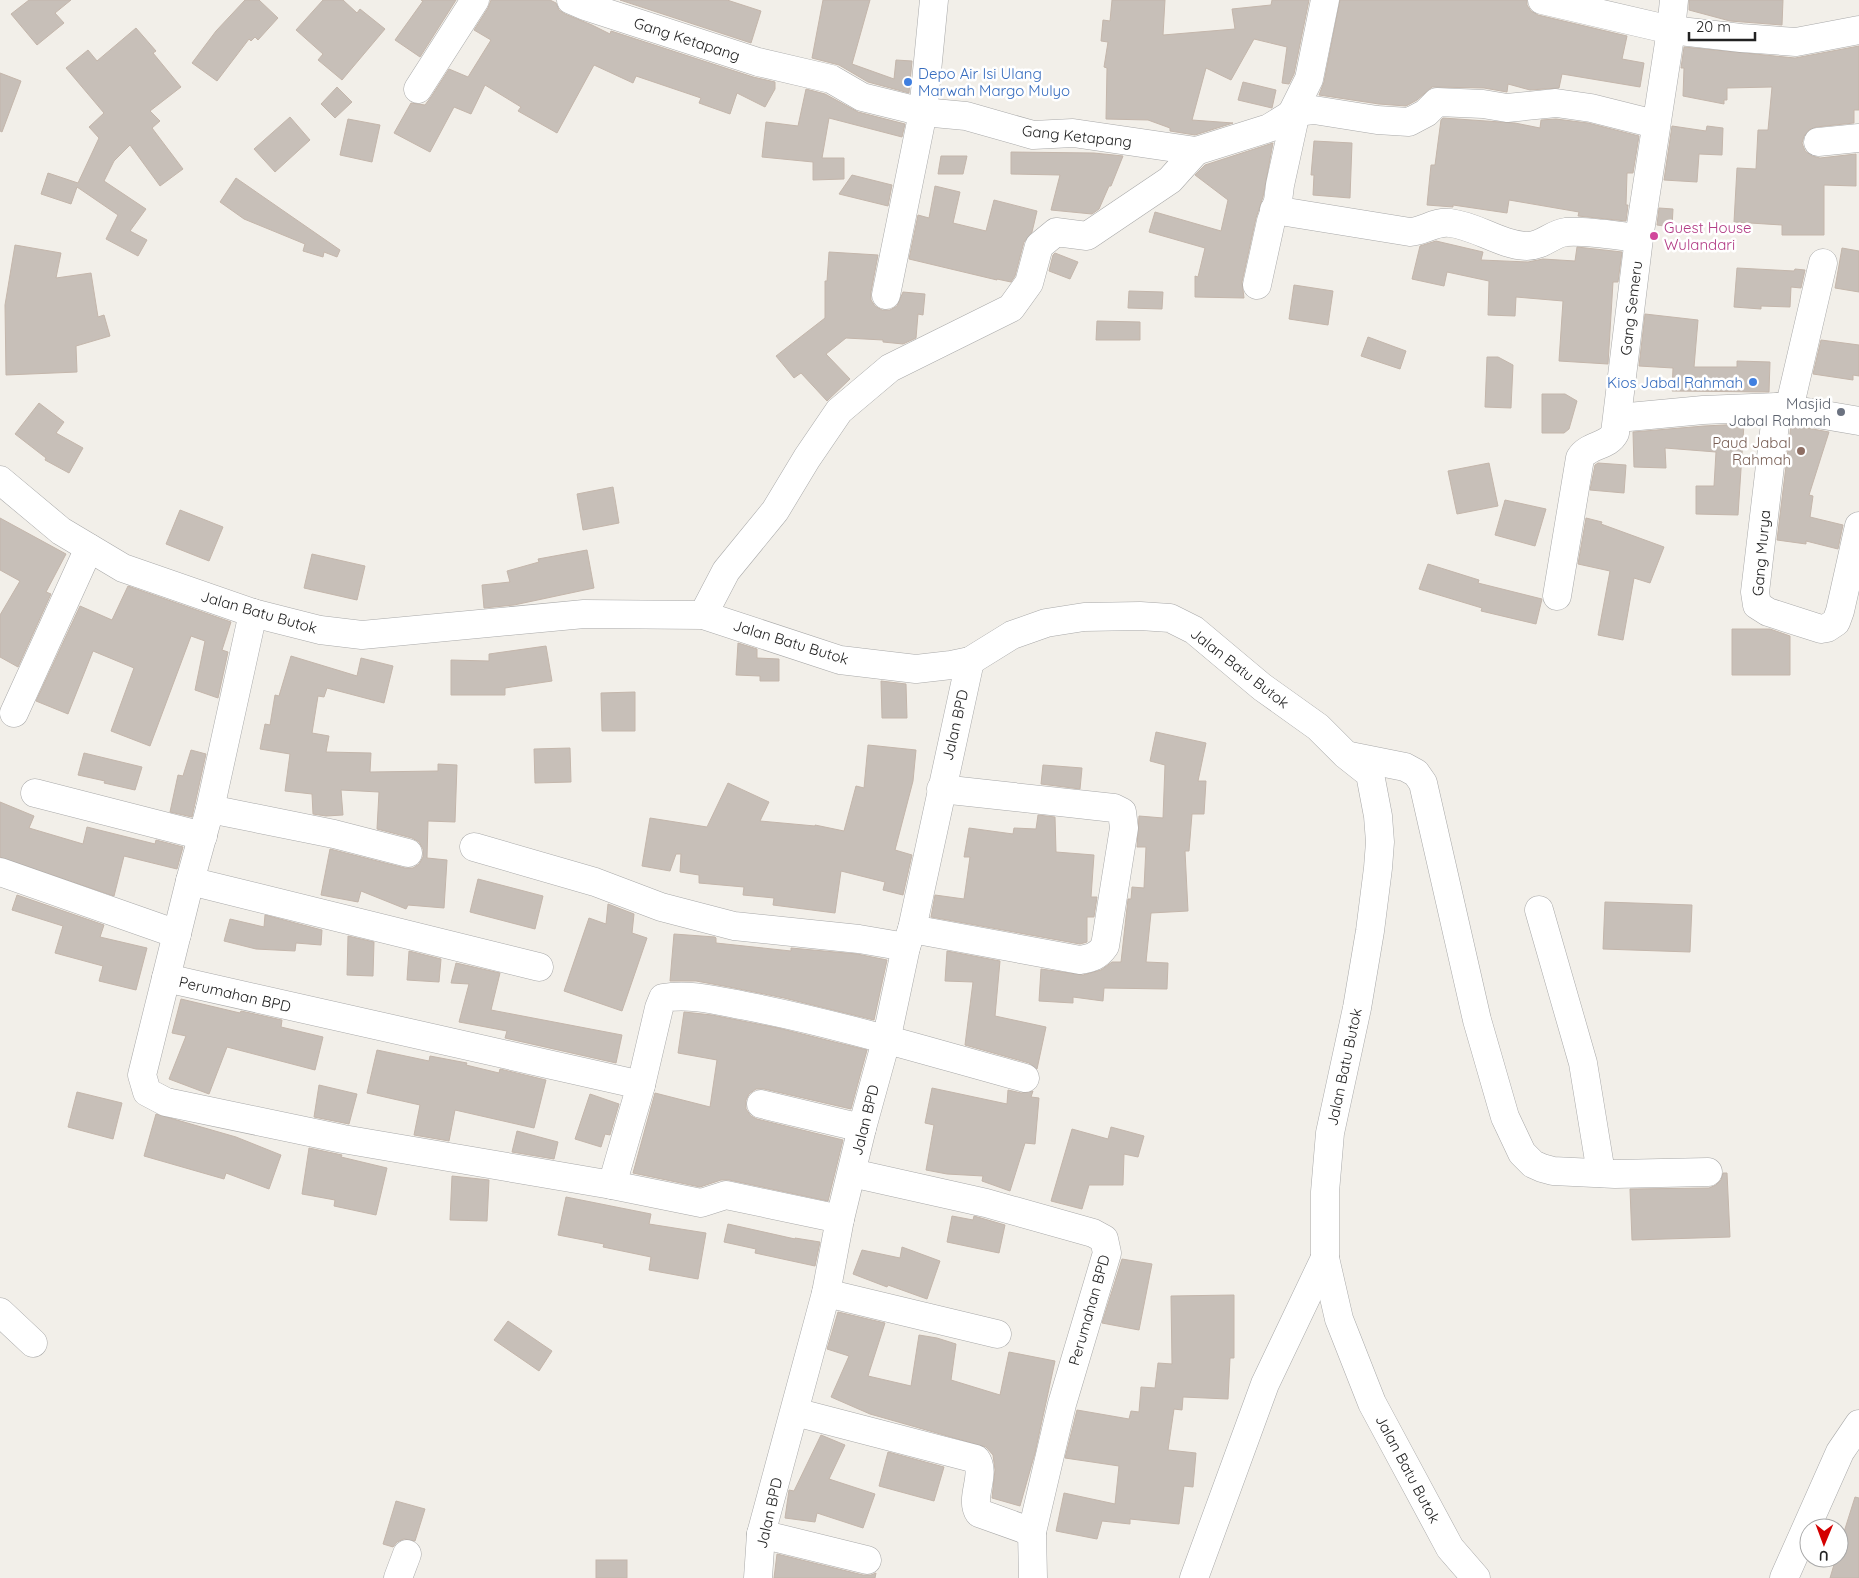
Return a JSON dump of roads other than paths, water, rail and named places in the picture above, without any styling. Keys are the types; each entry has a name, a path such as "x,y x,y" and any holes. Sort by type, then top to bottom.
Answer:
{"street":[{"path":"418,89 474,0"},
{"name":"Gang Ketapang","path":"571,0 758,62 831,79 862,97 923,112 966,116 1033,135 1073,133 1196,151 1269,128 1295,112"},
{"path":"886,295 923,112 934,0"},
{"path":"1257,285 1271,221 1278,201 1295,112 1293,111 1309,79 1325,0"},
{"path":"1542,0 1671,30 1796,42 1859,30"},
{"name":"Gang Semeru","path":"1557,596 1580,458 1590,448 1610,440 1614,436 1618,418 1639,238 1674,0"},
{"path":"1295,112 1314,110 1377,120 1409,122 1426,113 1438,102 1483,104 1507,108 1556,103 1591,108 1656,124"},
{"path":"1818,142 1859,138"},
{"path":"703,615 726,571 775,511 807,458 839,411 890,368 1011,308 1029,283 1039,246 1056,232 1087,236 1170,180 1196,151"},
{"path":"1274,210 1410,232 1419,231 1433,223 1452,223 1516,245 1538,245 1553,236 1569,232 1639,238"},
{"path":"1783,408 1823,263"},
{"path":"1618,418 1703,410 1783,408 1859,421"},
{"name":"Gang Murya","path":"1783,408 1755,592 1757,605 1768,612 1821,629 1832,626 1836,622 1840,611 1859,526"},
{"name":"Jalan Batu Butok","path":"0,480 61,531 123,568 253,613 320,630 362,635 584,614 703,615 840,660 916,669 951,665 970,660 1012,635 1046,623 1084,617 1140,616 1170,618 1194,630 1262,687 1318,727 1346,755 1370,774 1377,809 1380,842 1370,931 1357,1008 1330,1133 1324,1192 1325,1258 1339,1319 1372,1403 1450,1548 1476,1578"},
{"path":"14,713 89,548"},
{"name":"Perumahan BPD","path":"253,613 210,809 166,978 641,1085"},
{"name":"Jalan BPD","path":"758,1578 761,1534 796,1412 826,1293 840,1219 886,1041 970,660"},
{"path":"1346,755 1405,767 1416,773 1423,783 1477,1020 1505,1117 1516,1145 1528,1159 1542,1168 1572,1173 1708,1172"},
{"path":"474,847 595,882 662,907 734,926 860,939 909,938 1080,960 1093,958 1100,953 1105,946 1124,828 1122,812 1114,808 941,789"},
{"path":"36,793 203,836"},
{"path":"210,809 334,834 408,853"},
{"path":"0,872 176,934"},
{"path":"190,881 539,967"},
{"path":"1539,910 1583,1063 1601,1173"},
{"path":"166,978 142,1075 147,1092 166,1102 343,1139 612,1185 701,1203 726,1195 840,1219"},
{"path":"612,1185 641,1085 663,998 676,995 777,1012 1025,1078"},
{"path":"761,1104 862,1128"},
{"name":"Perumahan BPD","path":"852,1173 986,1204 1093,1233 1104,1239 1106,1253 1062,1404 1032,1532 1033,1578"},
{"path":"1194,1578 1265,1384 1325,1258"},
{"path":"826,1293 997,1334"},
{"path":"0,1312 32,1343"},
{"path":"796,1412 976,1459 980,1466 976,1506 979,1513 1032,1532"},
{"path":"1784,1578 1840,1452 1859,1424"},
{"path":"761,1534 867,1560"}],"place":[{"name":"Depo Air Isi Ulang Marwah Margo Mulyo","path":"908,82"},
{"name":"Guest House Wulandari","path":"1654,236"},
{"name":"Kios Jabal Rahmah","path":"1753,382"},
{"name":"Masjid Jabal Rahmah","path":"1841,412"},
{"name":"Paud Jabal Rahmah","path":"1801,451"}]}
